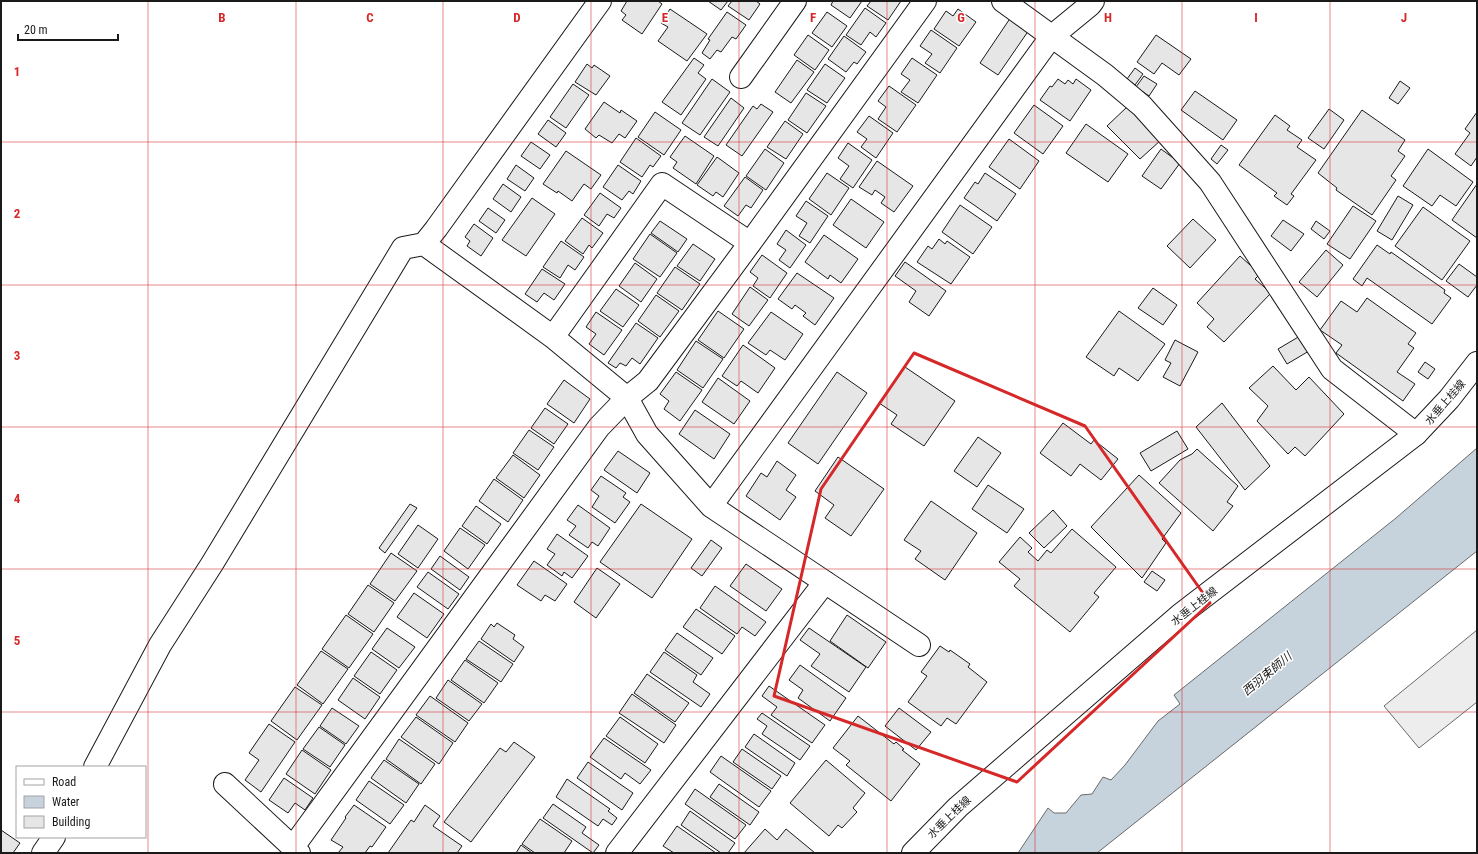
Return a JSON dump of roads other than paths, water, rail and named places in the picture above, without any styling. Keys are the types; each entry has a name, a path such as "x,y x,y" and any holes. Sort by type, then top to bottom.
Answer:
{"street":[{"path":"96,766 160,644 216,557 402,248 424,244 441,223 600,1"},
{"path":"741,77 795,1"},
{"path":"225,784 296,850 599,427 627,398 648,381 925,1"},
{"path":"1003,1 1104,75 1142,106 1210,182 1332,369 1416,434"},
{"path":"711,506 1051,37 1093,1"},
{"path":"554,337 662,184 750,243"},
{"path":"424,244 554,337 627,398 647,434 711,506 919,645"},
{"name":"水垂上桂線","path":"913,853 958,807 1180,616 1416,434 1449,399 1477,363"},
{"path":"617,853 825,582"},
{"path":"43,853 53,838"}],"water":[{"name":"西羽束師川","path":"1477,448 1477,551 1097,853 1018,853 1048,808 1054,813 1066,813 1081,795 1092,794 1103,777 1111,780 1125,765 1158,721 1180,704 1174,695 1396,518"}]}
